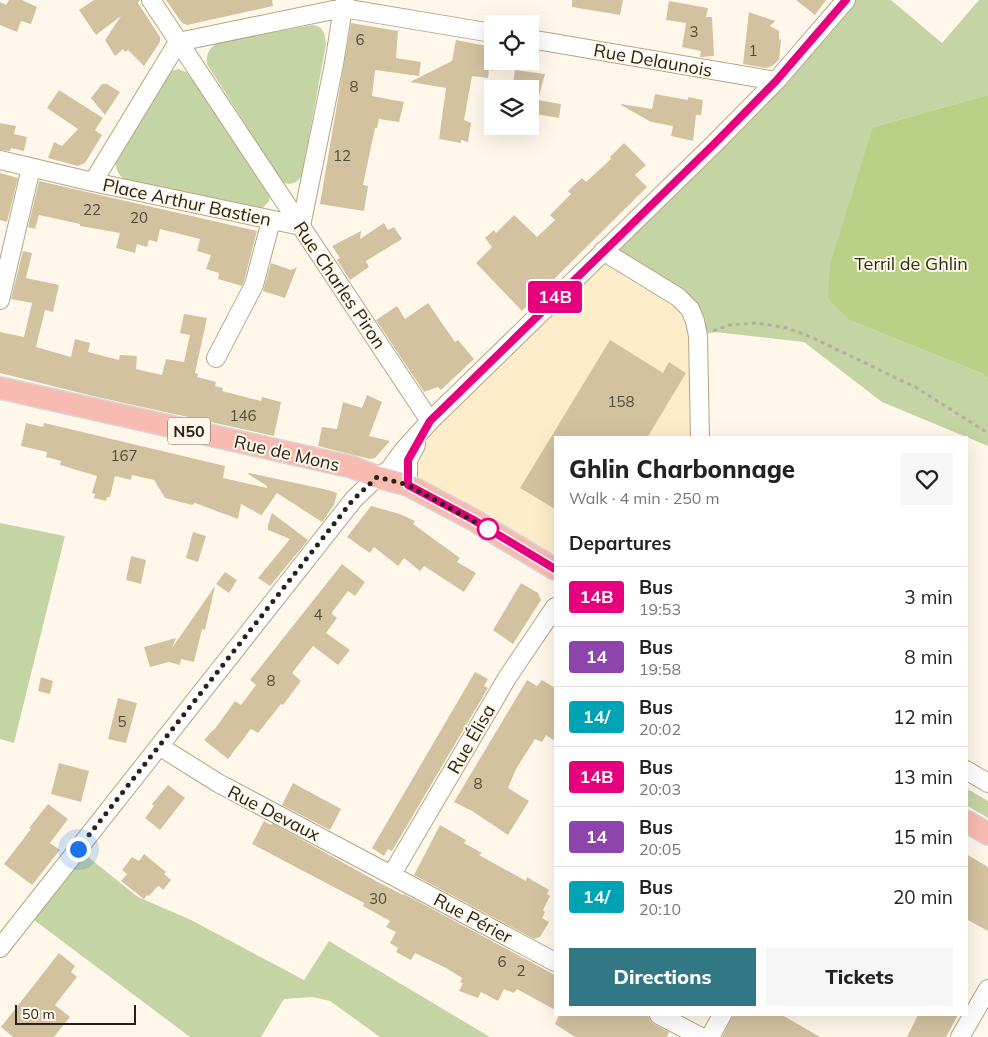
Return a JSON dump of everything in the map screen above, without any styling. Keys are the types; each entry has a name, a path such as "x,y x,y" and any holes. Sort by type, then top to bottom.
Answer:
{"main road":[{"name":"Rue de Mons","path":"0,388 352,467 377,477 408,485 472,519 554,568"},
{"path":"968,822 988,834"}],"street":[{"name":"Rue Charles Piron","path":"151,0 430,421"},
{"path":"0,948 352,501 377,477 390,470 402,452 430,421 715,143 776,81 846,0"},
{"path":"301,226 334,64 344,4"},
{"path":"178,42 344,4 484,31"},
{"name":"Rue Delaunois","path":"539,41 776,81"},
{"name":"Place Arthur Bastien","path":"178,42 93,182 301,226"},
{"path":"0,160 93,182"},
{"path":"0,300 31,168"},
{"path":"216,358 254,285 271,221"},
{"path":"603,251 678,297 690,309 698,336 700,436"},
{"path":"408,485 408,460 430,421"},
{"name":"Rue Élisa","path":"392,874 507,678 554,608"},
{"name":"Rue Devaux","path":"159,746 218,784 392,874"},
{"path":"968,771 988,783"},
{"name":"Rue Périer","path":"392,874 553,956"},
{"path":"960,1037 988,989"},
{"path":"661,1016 701,1037"},
{"path":"710,1037 721,1016"}],"path":[{"path":"698,336 730,325 757,323 787,328 915,387 988,433"}],"shaded area":[{"path":"603,251 690,309 700,436 554,436 554,568 408,485 430,421"}],"green space":[{"path":"846,0 891,0 942,43 979,0 988,0 988,95 873,127 849,320 983,374 988,379 988,446 968,438 968,436 964,436 882,402 804,342 715,332 698,336 695,321 603,251"},
{"path":"312,25 321,29 326,44 302,175 294,183 289,184 283,183 207,64 207,57 210,49 217,43"},
{"path":"178,69 186,72 195,83 270,195 269,201 261,210 125,180 118,172 116,155 168,72"},
{"name":"Terril de Ghlin","path":"988,95 988,379 983,374 849,320 828,298 830,265 873,127"},
{"path":"0,523 65,536 14,743 0,739"},
{"path":"968,789 988,801 988,818 968,806"},
{"path":"78,849 138,897 191,920 304,980 329,941 490,1037 380,1037 330,1001 313,997 284,999 261,1037 190,1037 26,914"}],"building":[{"path":"9,0 22,0 37,7 31,24 21,21 17,32 0,25 0,2 6,5"},
{"path":"94,0 140,0 138,3 160,37 160,42 144,66 128,50 125,52 123,49 115,56 105,40 121,16 96,35 79,10"},
{"path":"166,0 272,0 273,6 187,25 182,23"},
{"path":"572,0 623,0 620,15 572,7"},
{"path":"796,0 826,0 815,15"},
{"path":"669,1 708,8 706,17 712,17 714,56 700,57 701,51 682,47 686,23 666,20"},
{"path":"749,12 775,21 770,26 779,31 779,39 781,40 779,60 772,66 766,68 743,64"},
{"path":"351,23 398,31 396,58 421,62 419,76 375,70 372,96 404,102 399,122 379,119 377,128 375,128 363,185 368,186 364,211 320,204"},
{"path":"456,40 484,45 484,70 489,70 488,78 472,76 464,120 471,123 468,142 461,140 461,143 439,139 446,88 410,82 452,61"},
{"path":"515,70 545,74 539,96 539,80 513,80"},
{"path":"102,84 107,84 120,92 105,115 91,98"},
{"path":"59,90 103,118 95,130 102,135 85,163 78,166 48,158 54,142 62,146 78,129 47,108"},
{"path":"655,94 688,100 688,97 703,100 701,115 696,115 693,141 671,136 673,126 651,122 621,105 652,109"},
{"path":"539,100 561,104 559,118 539,115"},
{"path":"0,123 16,126 14,134 27,137 24,151 11,148 10,151 0,150"},
{"path":"624,143 646,165 635,175 647,187 522,311 476,263 492,247 485,238 494,230 496,233 514,215 537,237 555,220 550,215 571,194 568,191 582,178 586,182 611,159 610,157"},
{"path":"0,173 18,178 7,222 0,220"},
{"path":"39,181 257,231 242,286 218,279 219,273 206,269 211,255 197,251 200,239 160,229 157,242 149,240 147,247 137,244 135,253 116,248 120,233 80,226 80,224 39,215 35,229 28,227"},
{"path":"384,223 388,230 394,227 402,239 366,261 369,267 350,280 337,260 340,258 332,246 361,231 360,239"},
{"path":"23,251 32,253 26,278 59,285 53,312 45,310 36,347 71,357 75,339 90,343 88,352 119,360 120,355 137,356 136,369 162,375 166,359 184,362 190,335 180,333 184,314 207,318 195,373 198,374 197,377 216,382 215,386 223,388 222,391 261,401 262,397 281,402 274,436 97,397 0,373 0,332 24,337 32,303 11,299"},
{"path":"271,263 291,270 297,267 285,298 263,291"},
{"path":"428,303 455,342 458,340 474,359 441,390 438,387 424,392 376,320 397,306 405,319"},
{"path":"610,340 663,373 669,362 686,373 648,436 554,436 554,508 520,488"},
{"path":"367,395 382,402 369,436 390,441 375,458 370,459 318,446 322,427 337,429 343,402 362,408"},
{"path":"26,423 43,427 44,423 225,466 223,478 267,488 267,486 248,474 337,493 334,505 322,522 277,493 261,516 241,504 238,519 195,503 192,505 165,498 154,480 132,475 131,480 115,476 110,497 107,497 106,501 94,498 95,494 92,493 97,476 60,465 61,461 46,457 47,452 21,446"},
{"path":"371,506 400,514 415,521 413,524 460,558 457,562 476,573 464,592 424,566 420,571 404,558 398,566 374,547 370,553 347,537"},
{"path":"272,513 308,540 270,586 258,578 290,539 268,530"},
{"path":"193,532 206,536 198,562 186,558"},
{"path":"131,556 146,560 141,584 126,580"},
{"path":"342,564 365,582 355,596 348,591 333,611 332,614 337,618 326,633 350,650 338,665 313,646 292,673 301,681 283,705 281,704 258,733 251,729 228,759 204,740 214,730 235,701 241,705 256,685 250,680"},
{"path":"225,572 237,580 229,593 216,584"},
{"path":"521,583 538,593 541,600 513,644 493,630"},
{"path":"215,586 205,630 202,629 194,662 181,659 180,665 169,662 150,667 144,647 176,638 172,648"},
{"path":"475,672 488,679 484,686 488,688 392,851 388,849 384,856 372,848"},
{"path":"41,677 53,681 50,694 38,691"},
{"path":"527,680 537,686 542,680 554,687 554,740 546,735 542,742 535,739 516,769 508,788 529,801 508,835 472,811 454,802"},
{"path":"118,698 137,703 126,743 108,739"},
{"path":"59,763 89,771 81,802 51,794"},
{"path":"293,783 341,809 330,830 282,805"},
{"path":"168,785 185,798 160,830 145,818 154,806 152,804"},
{"path":"48,804 68,819 50,843 60,850 32,885 4,864"},
{"path":"264,821 271,825 272,823 376,881 404,894 554,974 554,1009 517,989 514,993 504,989 498,1001 481,992 478,998 459,991 463,983 460,982 462,978 446,968 415,953 411,960 396,952 398,948 390,943 396,932 386,927 390,921 363,906 364,903 252,844"},
{"path":"440,825 466,840 464,843 482,853 479,855 526,881 527,877 549,890 547,894 550,896 543,910 545,912 542,918 549,922 540,937 534,939 414,875"},
{"path":"144,854 166,872 164,874 171,880 163,890 159,886 144,899 121,881 127,874 122,870 132,857 139,861"},
{"path":"968,855 988,867 988,931 968,920"},
{"path":"59,953 75,966 71,972 77,977 55,1005 70,1017 54,1037 13,1037 1,1027"},
{"path":"559,1016 648,1016 654,1024 669,1032 667,1037 575,1037 555,1024"},
{"path":"732,1016 784,1016 820,1037 722,1037"},
{"path":"918,1016 957,1016 946,1037 907,1037"}],"bus line":[{"name":"14B","path":"554,568 472,519 408,485 408,460 430,421 715,143 776,81 846,0"}],"route":[{"path":"78,849 352,501 377,477 408,485 488,529"}]}
